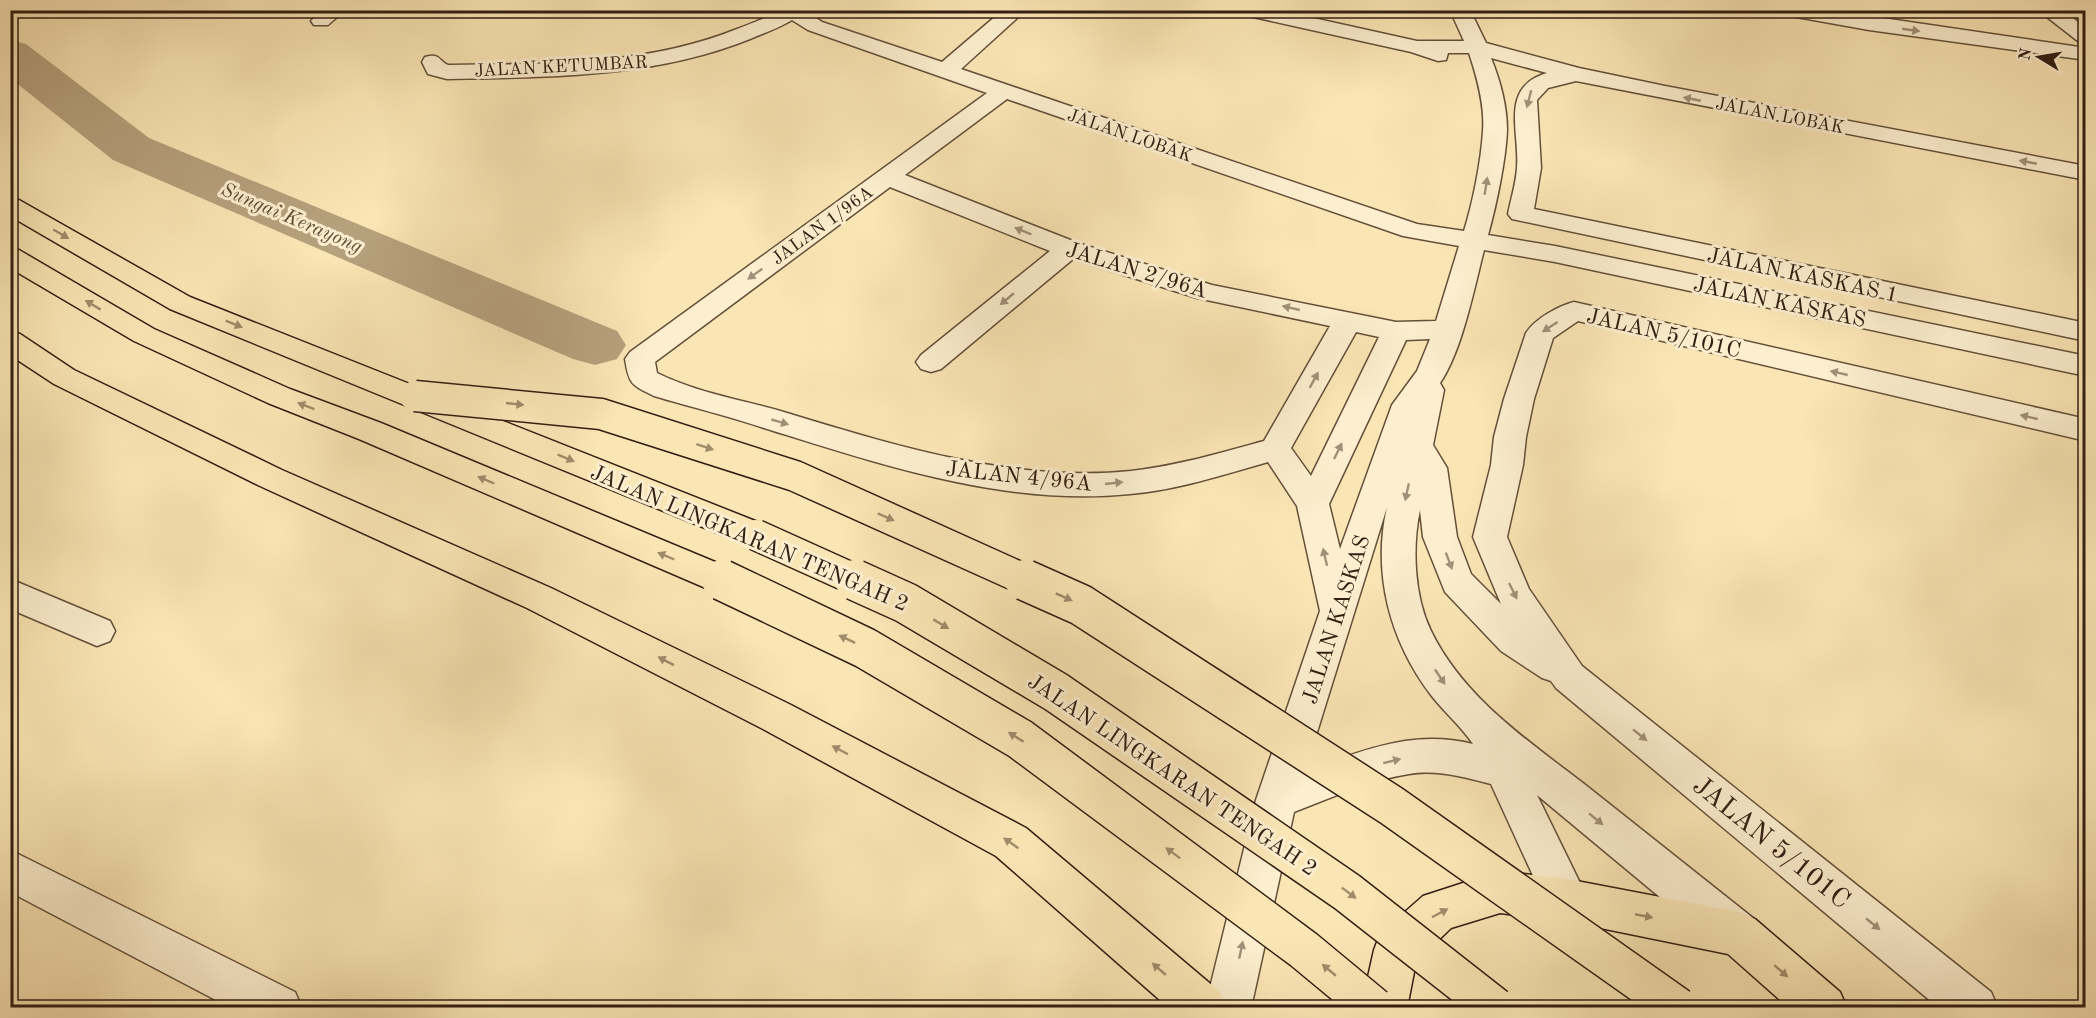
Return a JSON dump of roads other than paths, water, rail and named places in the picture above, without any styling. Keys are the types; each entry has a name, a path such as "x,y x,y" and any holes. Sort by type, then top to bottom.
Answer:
{"highway":[{"name":"JALAN LINGKARAN TENGAH 2","path":"10,205 180,303 756,535 906,603 1056,692 1337,885 1495,1008"},
{"path":"10,256 144,335 279,396 370,431 720,579 865,648 1020,739 1304,950 1374,1008"},
{"path":"10,341 64,377 271,478 539,598 777,717 1011,842 1204,1008"},
{"path":"415,396 601,414 795,476 1081,605 1392,806 1677,1008"},
{"path":"1384,1008 1396,950 1438,911 1500,892 1566,900 1738,934 1824,1008"}],"street":[{"path":"945,71 1016,10"},
{"path":"1247,10 1279,14 1417,47 1487,75"},
{"name":"JALAN KASKAS","path":"1228,1008 1276,800 1386,461 1407,405 1431,374 1448,330 1482,213 1495,130 1487,75 1478,47 1460,10"},
{"path":"1791,10 1869,24 2085,54"},
{"path":"1845,10 1869,24"},
{"path":"2048,10 2085,38"},
{"name":"JALAN LOBAK","path":"792,11 815,26 1412,231 1473,243"},
{"name":"JALAN KETUMBAR","path":"433,62 435,69 447,72 642,64 709,48 792,11"},
{"name":"JALAN LOBAK","path":"1417,47 1478,47 1576,74 1770,114 2085,173"},
{"path":"1473,243 1521,214 1529,168 1526,100 1531,90 1539,82 1553,77 1576,74"},
{"name":"JALAN 1/96A","path":"640,359 1004,91"},
{"name":"JALAN 2/96A","path":"887,177 1069,249 1207,292 1396,331 1448,330"},
{"name":"JALAN KASKAS 1","path":"1521,214 2085,332"},
{"name":"JALAN KASKAS","path":"1473,243 1555,254 2085,366"},
{"path":"931,362 1069,249"},
{"name":"JALAN 5/101C","path":"1569,677 1514,595 1490,537 1519,399 1540,333 1574,311 2085,430"},
{"path":"1337,611 1312,504 1275,449 1348,320"},
{"path":"1312,504 1396,331"},
{"name":"JALAN 4/96A","path":"640,359 643,378 665,389 855,446 931,465 1020,480 1108,484 1182,474 1275,449"},
{"path":"1431,374 1401,521 1399,569 1403,599 1412,631 1444,684 1496,752 1566,900 1677,1008"},
{"name":"JALAN 5/101C","path":"1418,446 1431,468 1440,537 1457,582 1514,640 1569,677 1975,1008"},
{"path":"10,593 97,630"},
{"path":"1276,800 1365,768 1410,756 1458,758 1496,752 1551,782 1738,934"},
{"path":"10,870 279,1008"}],"waterway":[{"name":"Sungai Kerayong","path":"10,54 131,149 595,345"}]}
